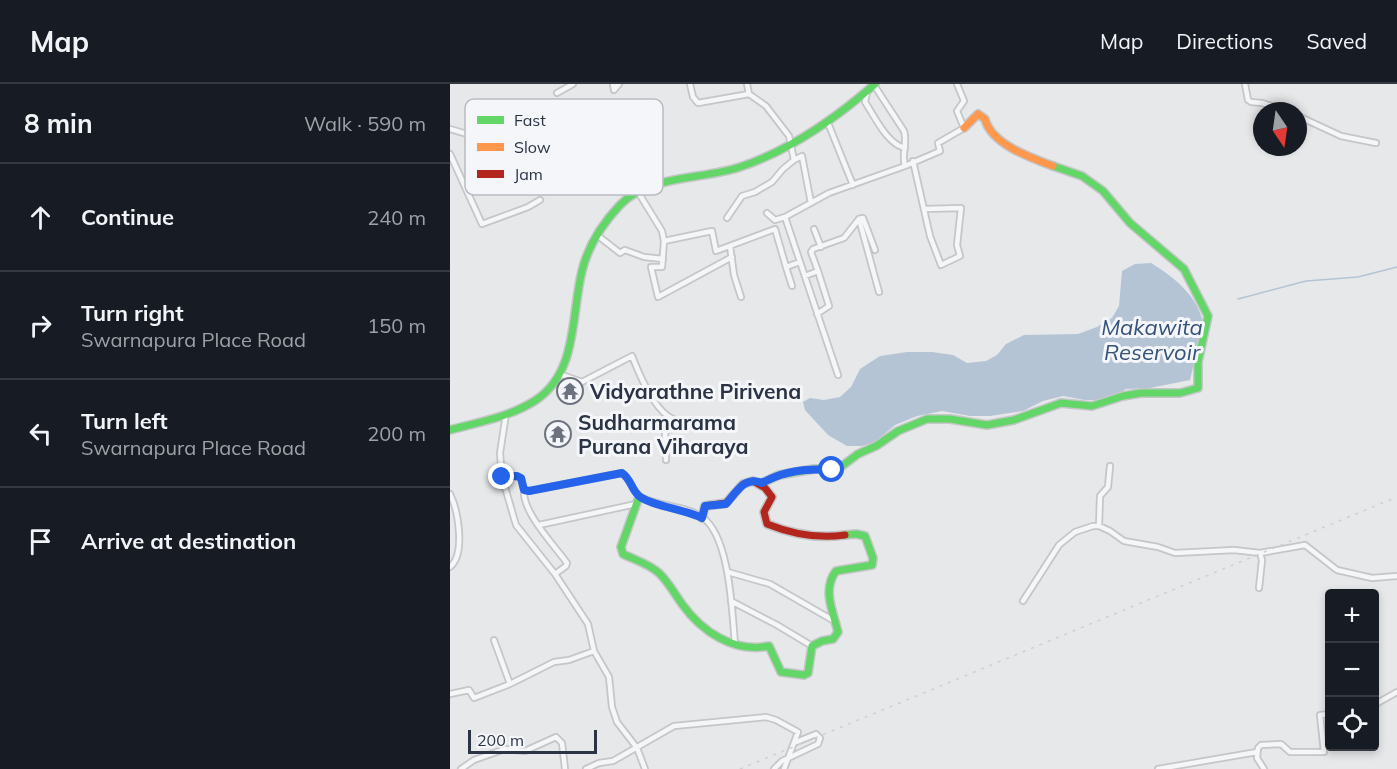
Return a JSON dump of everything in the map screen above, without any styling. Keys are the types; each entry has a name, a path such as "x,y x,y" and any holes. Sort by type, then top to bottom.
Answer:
{"street":[{"path":"557,93 573,84"},
{"path":"613,84 614,90 619,84"},
{"path":"690,84 693,97 698,103 749,94"},
{"path":"747,84 749,94 766,106 789,136 794,160"},
{"path":"957,84 964,102 957,111 964,128"},
{"path":"1245,84 1248,100 1253,102"},
{"path":"663,183 738,169 771,155 828,123 872,86"},
{"path":"872,86 904,131 907,139 903,159 905,166"},
{"path":"872,86 865,102 897,146 905,148"},
{"path":"762,483 779,475 814,469 838,469 858,454 876,446 898,431 927,419 987,425 1014,420 1061,403 1092,406 1123,396 1141,393 1180,393 1198,388 1198,362 1208,316 1184,268 1130,223 1103,191 1082,176 1016,152 987,127 985,119 978,114 964,128 938,143 940,151 829,193 784,217 775,220 767,213"},
{"path":"1307,120 1341,136 1376,143"},
{"path":"828,123 853,185"},
{"path":"450,129 465,133"},
{"path":"450,154 465,187"},
{"path":"727,218 742,196 755,192 772,182 783,169 802,156 811,203"},
{"path":"913,161 930,236 941,265 960,256 957,244 961,208 924,209"},
{"path":"469,195 482,224 528,207 540,200"},
{"path":"450,430 506,414 547,391 559,374 573,337 577,292 582,268 599,228 626,199 634,195"},
{"path":"643,195 662,231 664,241 662,267 651,267 658,297 732,257"},
{"path":"784,217 838,375"},
{"path":"860,219 863,218 875,250"},
{"path":"818,314 829,306 813,249 844,238 860,219"},
{"path":"860,219 879,292"},
{"path":"664,241 712,231 716,251 775,229 792,286"},
{"path":"814,229 821,247"},
{"path":"597,235 620,253 625,250 644,257 663,259"},
{"path":"730,246 734,275 741,297"},
{"path":"786,267 800,262"},
{"path":"805,276 818,271"},
{"path":"559,374 582,382 632,356 650,393 667,416 673,419 665,434 666,460"},
{"path":"506,414 500,453 502,477 516,525 555,574 588,624 594,651 609,677 612,707 617,722 637,748 645,769"},
{"path":"1099,526 1100,496 1108,487 1110,466"},
{"path":"524,490 529,491 622,473 627,476 638,500 621,547 623,554 653,568 662,576 684,607 720,640 754,650 769,646 781,672 808,674 812,646"},
{"path":"502,477 521,478 523,496 529,511 567,562 566,566 555,574"},
{"path":"702,518 705,506 726,504 743,484 755,480 762,483 772,497 763,510 767,524 818,537 859,533 865,536 873,558 872,565 836,571 830,580 830,596 837,636 812,646"},
{"path":"450,494 456,508 459,534 457,554 454,564 450,567"},
{"path":"539,525 638,500 689,511 702,518 709,524 722,551 728,572 735,644"},
{"path":"1023,601 1059,545 1075,532 1099,526 1124,541 1158,547 1174,553 1234,550 1260,553 1305,545 1337,570 1372,578 1397,576"},
{"path":"1259,588 1262,560 1260,553"},
{"path":"728,572 770,584 836,622"},
{"path":"731,601 812,646"},
{"path":"494,640 510,684"},
{"path":"450,694 469,690 474,698 510,684 554,662 569,660 594,651"},
{"path":"1379,702 1397,692"},
{"path":"1264,769 1257,758 1261,745 1281,744 1290,752 1324,752 1320,715 1325,714"},
{"path":"586,769 599,763 613,761 665,729 674,726 756,717 776,720 798,732 784,769"},
{"path":"774,769 789,757 818,744 819,738 816,734 794,743"},
{"path":"461,769 474,760 505,749 525,751 556,737 562,743 566,769"},
{"path":"1158,769 1257,752"}],"water":[{"name":"Makawita Reservoir","path":"1151,263 1184,288 1200,313 1203,323 1190,380 1150,388 1126,389 1114,396 1099,400 1063,396 1043,401 1023,411 990,416 970,416 942,411 917,416 895,425 875,442 862,446 847,446 828,435 805,410 803,402 810,398 824,400 840,397 851,387 860,369 880,356 907,352 932,352 953,355 967,363 986,361 997,355 1006,344 1024,335 1078,334 1097,327 1112,318 1119,306 1122,271 1135,264"}],"waterway":[{"path":"1238,299 1306,281 1358,277 1397,267"}],"railway":[{"path":"740,769 1397,497"}],"traffic: fast":[{"path":"663,182 740,167 777,152 828,121 875,84"},
{"path":"762,483 779,475 814,469 838,469 858,454 876,446 898,431 927,419 950,419 987,425 1014,420 1061,403 1092,406 1123,396 1141,393 1180,393 1198,388 1198,362 1208,316 1184,269 1130,223 1103,191 1082,176 1053,166"},
{"path":"450,430 516,411 536,400 550,388 559,374 571,342 582,271 588,253 607,220 632,195"},
{"path":"639,497 621,547 623,554 660,574 690,614 720,638 743,646 769,646 781,672 804,675 808,673 812,646 833,639 838,632 829,593 836,571 872,565 873,558 865,536 845,535"}],"traffic: slow":[{"path":"964,128 978,114 985,119 989,128 1003,143 1053,166"}],"traffic: jam":[{"path":"702,518 705,506 726,503 743,484 753,481 765,488 772,497 764,512 767,524 805,535 845,535"}],"place":[{"name":"Vidyarathne Pirivena","path":"570,391"},
{"name":"Sudharmarama Purana Viharaya","path":"558,434"}],"route":[{"path":"502,477 521,478 522,488 529,491 622,473 627,476 639,497 689,511 702,518 705,506 726,504 743,484 749,481 755,480 762,483 779,475 814,469 832,470"}]}
